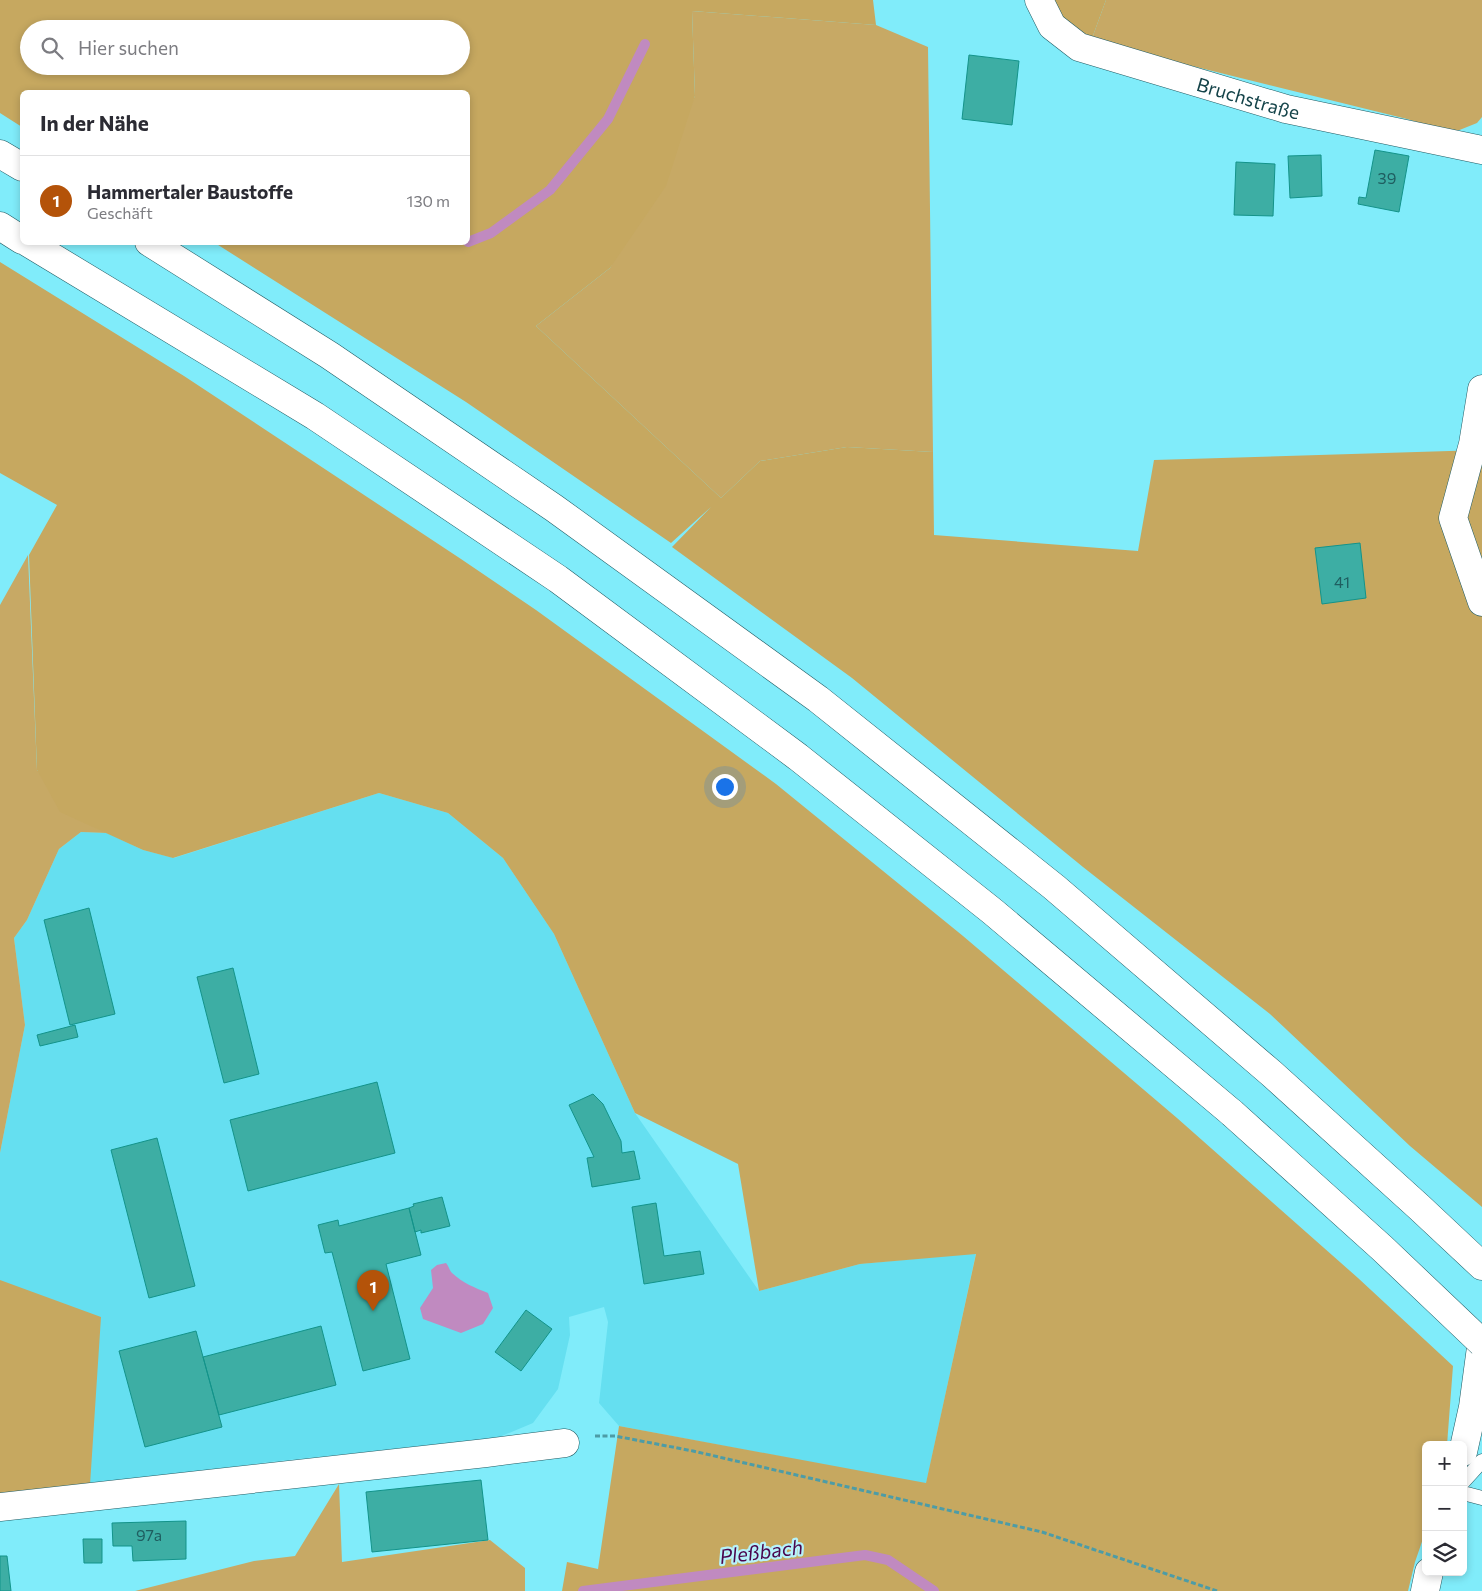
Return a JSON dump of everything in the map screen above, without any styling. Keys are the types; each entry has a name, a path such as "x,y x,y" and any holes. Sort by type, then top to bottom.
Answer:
{"main road":[{"name":"Bruchstraße","path":"1039,0 1052,26 1079,48 1286,109 1482,150"},
{"path":"0,154 20,166"},
{"path":"0,226 20,239"},
{"path":"32,245 315,416 558,579 798,758 992,911 1232,1113 1482,1341 1473,1407 1465,1441"},
{"path":"154,245 329,355 554,508 818,699 1054,887 1271,1073 1482,1266"},
{"path":"1482,389 1472,444 1453,518 1482,602"},
{"path":"0,1507 565,1443"},
{"path":"1425,1591 1428,1576"}],"lane":[{"path":"1467,1478 1482,1461"},
{"path":"1467,1495 1482,1498"}],"path":[{"path":"615,1436 693,1451 1042,1532 1217,1591"}],"shaded area":[{"path":"0,0 873,0 876,25 692,11 695,96 666,186 610,268 536,326 721,498 760,461 847,447 933,452 934,535 1138,551 1154,460 1482,450 1482,1207 1410,1146 1270,1014 1083,867 852,678 672,547 711,507 671,543 466,402 218,245 470,245 470,90 20,90 20,126 0,113"},
{"path":"1050,0 1106,0 1091,41 1067,29"},
{"path":"1106,0 1482,0 1482,117 1477,123 1452,133 1407,119 1091,41"},
{"path":"692,11 876,25 928,47 933,452 847,447 760,461 721,498 536,326 610,268 695,96"},
{"path":"0,262 184,376 461,559 536,610 776,784 963,936 1177,1118 1358,1278 1453,1366 1447,1441 1422,1441 1422,1542 1408,1591 562,1591 567,1562 598,1569 619,1426 926,1483 976,1254 860,1264 759,1291 738,1164 635,1113 554,934 503,858 448,813 379,793 173,858 143,850 60,812 37,770 29,555 57,505 0,473"},
{"path":"28,555 37,770 82,821 107,833 81,832 59,849 27,920 14,938 25,1025 0,1153 0,605"},
{"path":"379,793 448,813 503,858 554,934 635,1113 759,1291 860,1264 976,1253 926,1484 619,1426 599,1403 608,1322 604,1307 569,1317 570,1335 558,1389 533,1423 497,1438 269,1462 90,1485 0,1280 0,1153 25,1025 14,938 27,920 59,849 81,832 107,833 143,850 174,858"},
{"path":"446,1263 452,1273 460,1280 488,1293 493,1308 483,1324 461,1333 423,1319 420,1308 433,1288 431,1270 437,1265"},
{"path":"0,1280 101,1317 90,1485 0,1501"},
{"path":"339,1484 342,1562 490,1540 525,1568 525,1591 135,1591 254,1561 295,1556"}],"building":[{"path":"969,55 1019,61 1012,125 962,119"},
{"path":"1375,150 1409,156 1399,212 1358,204 1359,197 1366,198"},
{"path":"1321,155 1322,196 1290,198 1288,156"},
{"path":"1236,162 1275,164 1273,216 1234,215"},
{"path":"1360,543 1366,598 1322,604 1315,548"},
{"path":"89,908 115,1014 70,1025 44,920"},
{"path":"233,968 259,1074 224,1083 197,977"},
{"path":"75,1025 78,1037 40,1046 37,1035"},
{"path":"377,1082 395,1153 248,1191 230,1120"},
{"path":"593,1094 603,1104 621,1141 622,1153 634,1151 640,1179 592,1187 587,1158 594,1157 569,1105"},
{"path":"157,1138 195,1286 149,1298 111,1150"},
{"path":"442,1197 450,1226 421,1233 421,1230 415,1232 409,1208 414,1206 413,1204"},
{"path":"656,1203 664,1256 700,1251 704,1274 644,1284 632,1207"},
{"path":"409,1208 421,1255 386,1264 410,1359 363,1371 332,1252 325,1253 318,1225 338,1220 339,1226"},
{"path":"526,1310 552,1329 521,1371 495,1352"},
{"path":"321,1326 336,1385 219,1415 203,1357"},
{"path":"196,1331 222,1427 145,1447 119,1351"},
{"path":"481,1480 488,1540 372,1552 366,1492"},
{"path":"186,1521 186,1559 133,1561 132,1546 113,1546 112,1523"},
{"path":"83,1539 102,1539 102,1563 84,1563"},
{"path":"0,1556 7,1556 11,1591 0,1591"}],"waterway":[{"path":"470,241 491,233 550,190 608,119 645,44"},
{"name":"Pleßbach","path":"583,1591 865,1555 888,1560 934,1591"}],"place":[{"name":"Hammertaler Baustoffe","path":"373,1311"}]}
